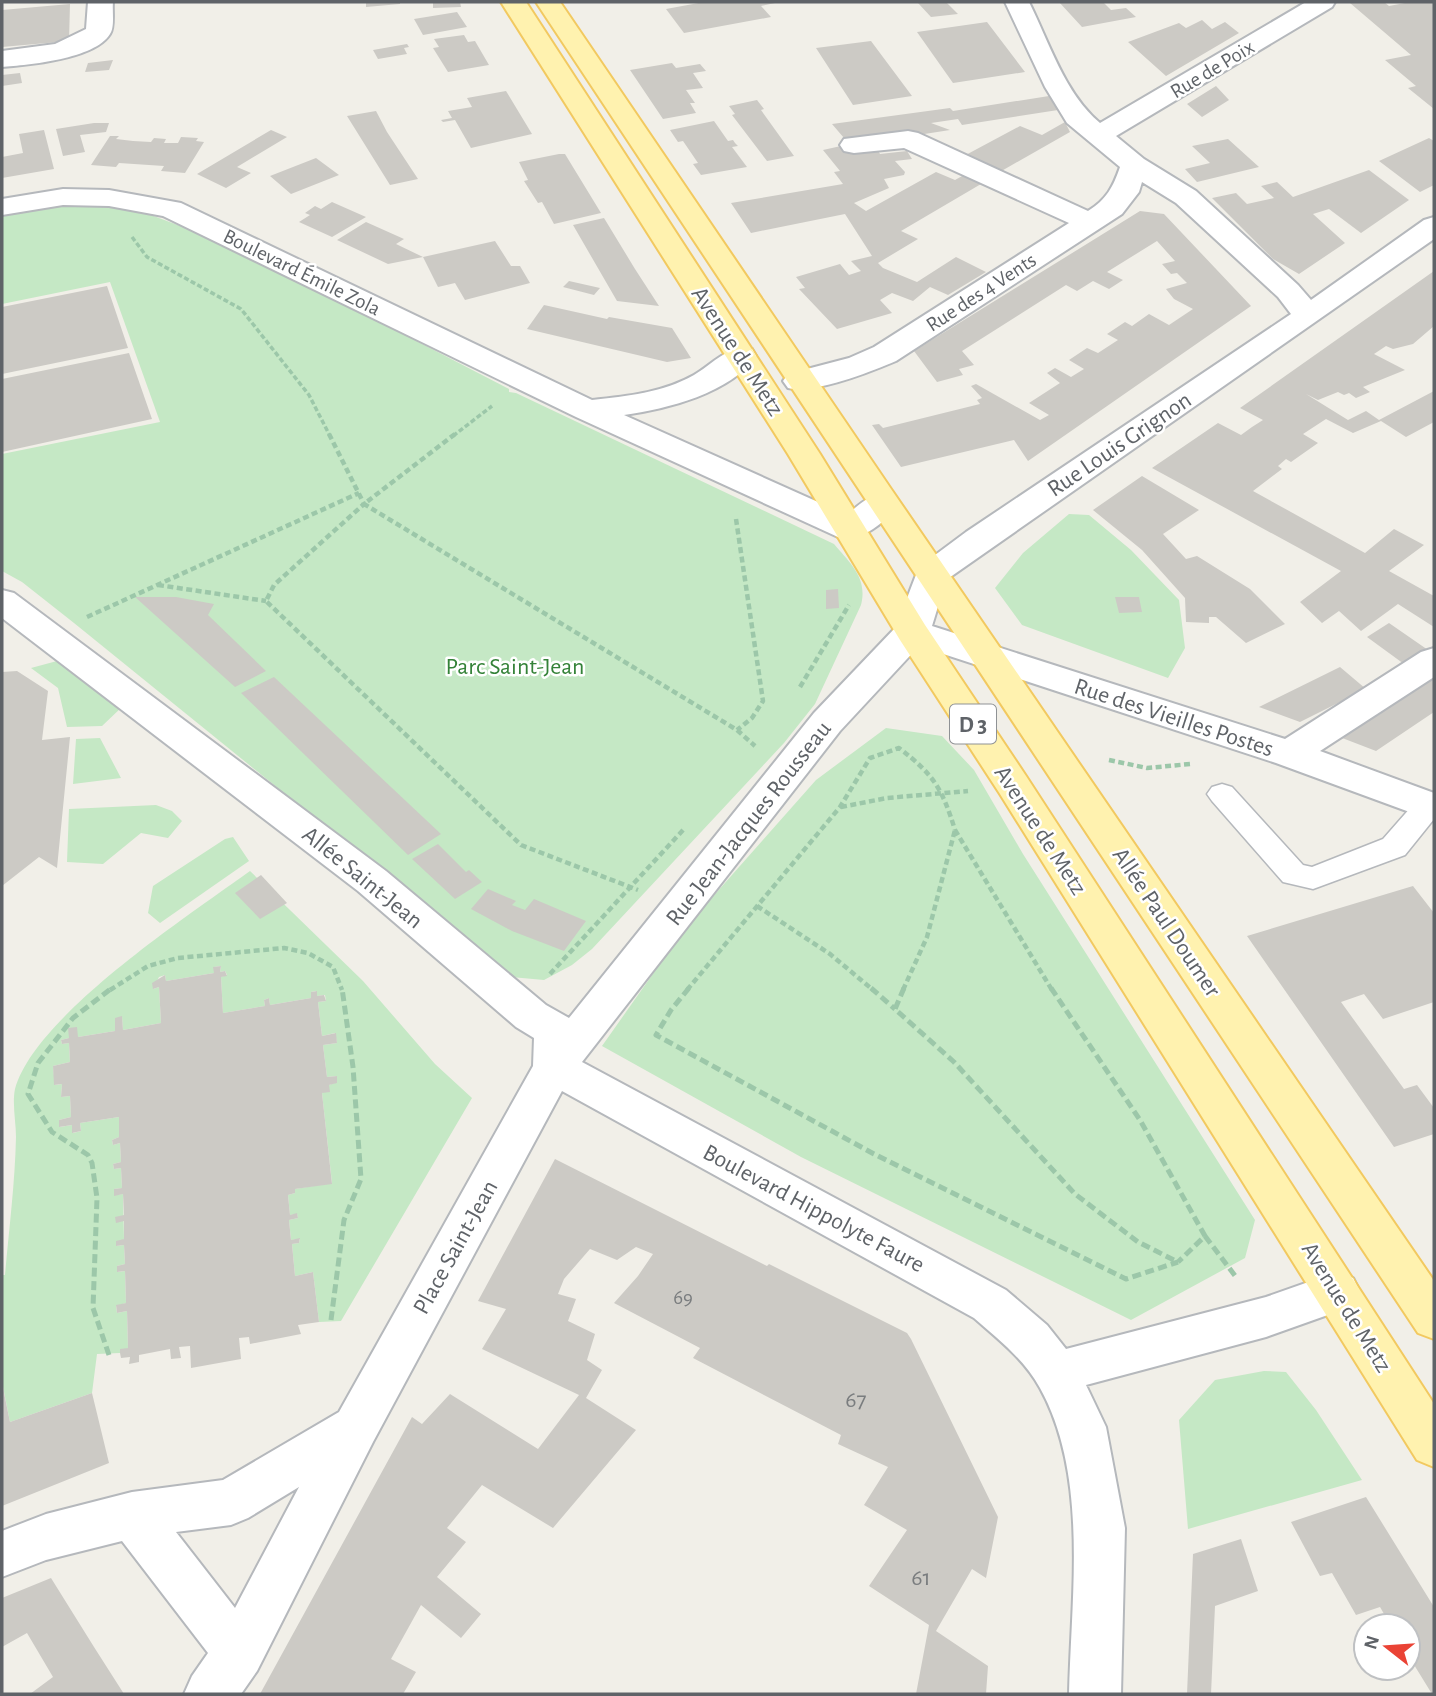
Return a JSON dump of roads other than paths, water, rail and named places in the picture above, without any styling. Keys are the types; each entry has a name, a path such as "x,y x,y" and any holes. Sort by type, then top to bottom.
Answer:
{"main road":[{"name":"Avenue de Metz","path":"513,2 741,356 912,632 1013,785 1434,1445"},
{"name":"Avenue de Metz","path":"548,2 889,515"},
{"name":"Allée Paul Doumer","path":"889,515 1434,1319"}],"street":[{"path":"2,59 51,53 79,46 99,32 100,2"},
{"path":"1017,2 1058,87 1077,117 1135,165 1186,197 1288,290 1308,316"},
{"name":"Rue de Poix","path":"1099,135 1323,2"},
{"path":"854,145 908,139 1090,222"},
{"name":"Rue des 4 Vents","path":"799,381 860,365 885,354 1112,208 1125,192 1135,165"},
{"name":"Boulevard Émile Zola","path":"2,207 63,197 109,198 164,208 587,410 850,529"},
{"name":"Rue Louis Grignon","path":"931,575 978,540 1308,316 1434,226"},
{"path":"587,410 636,405 694,390 715,378 741,356"},
{"path":"850,529 889,515"},
{"name":"Rue Jean-Jacques Rousseau","path":"554,1067 827,722 912,632 931,575"},
{"name":"Allée Saint-Jean","path":"2,601 372,881 520,1007 555,1030 554,1067"},
{"name":"Rue des Vieilles Postes","path":"912,632 984,653 1109,697 1289,754 1432,806"},
{"path":"1289,754 1434,660"},
{"name":"Boulevard Hippolyte Faure","path":"554,1067 990,1304 1031,1339 1056,1372 1082,1427 1100,1528 1095,1694"},
{"name":"Place Saint-Jean","path":"210,1694 239,1653 356,1427 554,1067"},
{"path":"1056,1372 1266,1317 1337,1292"},
{"path":"2,1554 46,1537 132,1515 230,1502 356,1427"},
{"path":"132,1515 239,1653"}],"lane":[{"path":"1222,794 1294,874 1313,878 1394,847 1432,806"}],"park label":[{"name":"Parc Saint-Jean","path":"515,666"}]}
